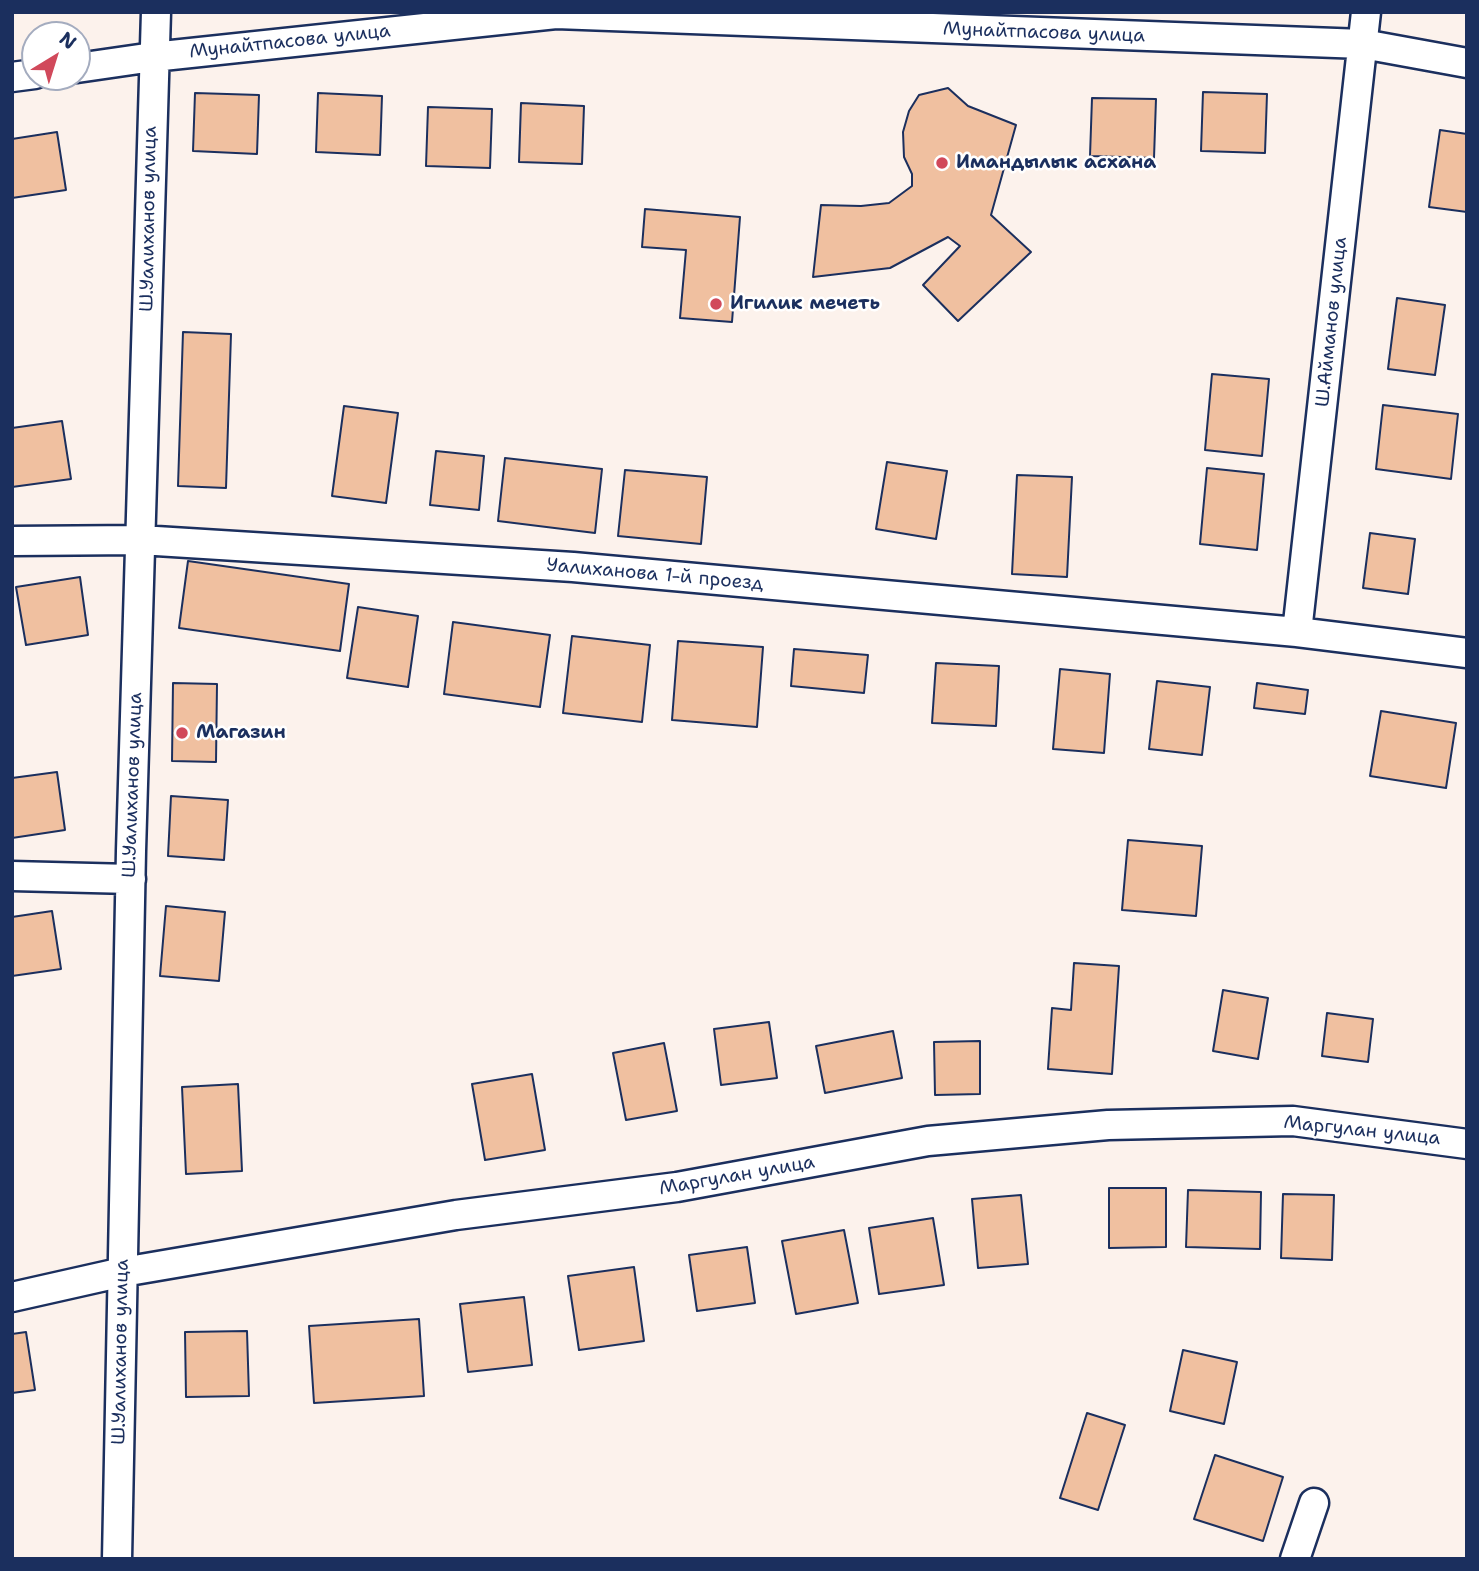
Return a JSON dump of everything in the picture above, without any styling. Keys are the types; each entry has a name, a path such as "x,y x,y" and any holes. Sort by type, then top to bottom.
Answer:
{"street":[{"name":"Ш.Уалиханов улица","path":"117,1559 131,879 156,12"},
{"name":"Ш.Айманов улица","path":"1297,632 1366,12"},
{"name":"Мунайтпасова улица","path":"91,66 556,14 1363,44 1467,63"},
{"name":"Уалиханова 1-й проезд","path":"12,541 140,540 573,567 1297,632 1467,653"},
{"path":"12,876 131,879"},
{"name":"Маргулан улица","path":"12,1297 123,1272 456,1215 677,1188 928,1142 1108,1125 1293,1121 1467,1143"},
{"path":"1295,1559 1314,1503"}],"building":[{"path":"948,88 968,106 1016,125 991,215 1031,252 958,321 923,285 960,246 948,237 890,268 813,277 821,205 861,206 889,203 912,186 912,174 904,157 903,132 909,111 919,95"},
{"path":"1203,92 1267,94 1265,153 1201,151"},
{"path":"195,93 259,95 257,154 193,151"},
{"path":"318,93 382,96 380,155 316,152"},
{"path":"1092,98 1156,99 1154,158 1090,156"},
{"path":"521,103 584,106 582,164 519,162"},
{"path":"428,107 492,109 490,168 426,166"},
{"path":"1440,130 1467,134 1467,212 1429,207"},
{"path":"57,132 66,190 12,198 12,139"},
{"path":"645,209 740,217 732,322 680,318 686,250 642,247"},
{"path":"1397,298 1445,305 1435,375 1388,369"},
{"path":"183,332 231,334 226,488 178,486"},
{"path":"1212,374 1269,379 1262,456 1205,450"},
{"path":"1383,405 1458,414 1451,479 1376,469"},
{"path":"344,406 398,413 386,503 332,496"},
{"path":"62,421 71,479 12,487 12,428"},
{"path":"436,451 484,456 479,510 430,505"},
{"path":"505,458 602,469 595,533 498,521"},
{"path":"887,462 947,471 936,539 876,529"},
{"path":"1207,468 1264,474 1257,550 1200,544"},
{"path":"625,470 707,477 701,544 618,536"},
{"path":"1017,475 1072,477 1067,577 1012,574"},
{"path":"1370,533 1415,539 1408,594 1363,588"},
{"path":"188,561 349,584 340,651 179,628"},
{"path":"80,577 88,635 26,645 16,587"},
{"path":"358,607 418,616 408,687 347,678"},
{"path":"453,622 550,635 540,707 444,694"},
{"path":"572,636 650,645 642,722 563,713"},
{"path":"678,641 763,647 757,727 672,720"},
{"path":"794,649 868,655 864,693 791,686"},
{"path":"936,663 999,666 996,726 932,723"},
{"path":"1060,669 1110,674 1104,753 1053,749"},
{"path":"1157,681 1210,687 1202,755 1149,749"},
{"path":"173,683 217,684 216,762 172,761"},
{"path":"1257,683 1308,690 1305,714 1254,708"},
{"path":"1381,711 1456,723 1446,788 1370,776"},
{"path":"57,772 65,830 12,838 12,778"},
{"path":"171,796 228,800 224,860 168,856"},
{"path":"1128,840 1202,846 1196,916 1122,910"},
{"path":"166,906 225,912 219,981 160,976"},
{"path":"52,911 61,969 12,976 12,917"},
{"path":"1074,963 1119,966 1112,1074 1048,1069 1052,1008 1071,1010"},
{"path":"1223,990 1268,998 1258,1059 1213,1051"},
{"path":"1327,1013 1373,1019 1368,1062 1322,1056"},
{"path":"769,1022 777,1078 721,1085 714,1029"},
{"path":"893,1031 902,1078 825,1093 816,1046"},
{"path":"980,1041 980,1094 935,1095 934,1042"},
{"path":"664,1043 677,1111 626,1120 613,1053"},
{"path":"532,1074 545,1150 485,1160 472,1084"},
{"path":"238,1084 242,1171 186,1174 182,1087"},
{"path":"1109,1188 1166,1188 1166,1247 1109,1248"},
{"path":"1188,1190 1261,1192 1260,1249 1186,1247"},
{"path":"1283,1194 1334,1195 1332,1260 1281,1258"},
{"path":"1021,1195 1028,1264 978,1268 972,1199"},
{"path":"933,1218 944,1285 879,1294 869,1228"},
{"path":"844,1230 858,1303 796,1314 782,1241"},
{"path":"747,1247 755,1303 697,1311 689,1255"},
{"path":"634,1267 644,1341 579,1350 568,1276"},
{"path":"524,1297 532,1365 468,1372 460,1304"},
{"path":"419,1319 424,1396 314,1403 309,1326"},
{"path":"247,1331 249,1396 186,1397 185,1332"},
{"path":"26,1332 35,1390 12,1393 12,1334"},
{"path":"1183,1350 1237,1362 1224,1424 1170,1411"},
{"path":"1087,1413 1125,1425 1098,1510 1060,1498"},
{"path":"1215,1455 1283,1477 1263,1541 1194,1519"}],"place":[{"name":"Имандылык асхана","path":"942,163"},
{"name":"Игилик мечеть","path":"716,304"},
{"name":"Магазин","path":"182,733"}]}
